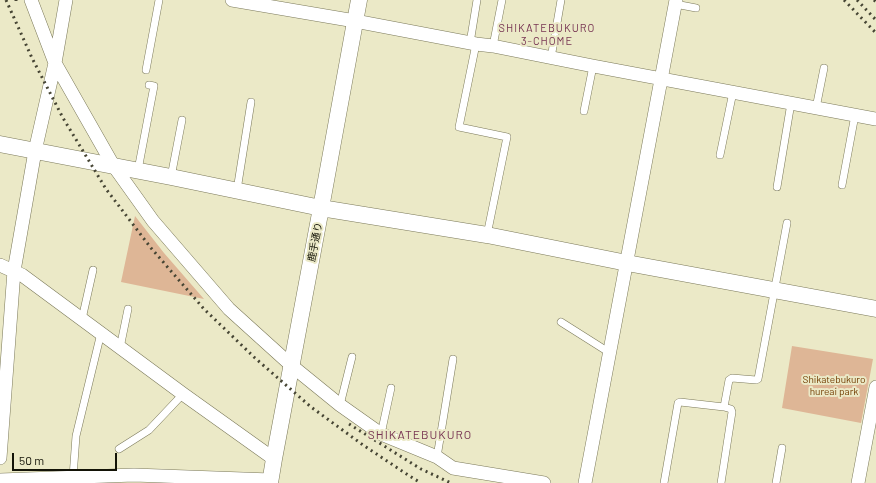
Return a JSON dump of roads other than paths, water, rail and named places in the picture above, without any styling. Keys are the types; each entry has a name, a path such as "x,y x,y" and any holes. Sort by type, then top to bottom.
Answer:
{"street":[{"path":"32,0 55,63 113,165 153,221 229,309 292,366 340,405 381,434 437,457 453,468 544,483"},
{"path":"0,458 14,271 35,151 55,63 66,0"},
{"path":"232,0 260,2 876,119"},
{"name":"鹿手通り","path":"271,481 359,0"},
{"path":"585,483 676,2"},
{"path":"0,144 113,165 321,208 487,235 627,263 876,309"},
{"path":"0,265 22,275 274,459"},
{"path":"858,483 876,387"},
{"path":"0,480 134,475 271,481"}],"lane":[{"path":"146,70 159,0"},
{"path":"477,0 473,43 459,127 506,137 487,235"},
{"path":"493,46 502,0"},
{"path":"551,58 561,0"},
{"path":"676,2 696,8"},
{"path":"584,111 593,66"},
{"path":"816,108 824,68"},
{"path":"138,170 154,86 149,85"},
{"path":"720,155 733,92"},
{"path":"237,190 251,102"},
{"path":"777,187 791,103"},
{"path":"842,185 855,115"},
{"path":"171,177 182,120"},
{"path":"724,407 729,380 732,378 758,379 787,223"},
{"path":"82,319 93,270"},
{"path":"120,348 128,309"},
{"path":"561,322 610,353"},
{"path":"73,477 76,436 101,333"},
{"path":"340,405 352,357"},
{"path":"437,457 453,359"},
{"path":"381,434 391,388"},
{"path":"119,450 149,430 184,394"},
{"path":"664,483 678,403 680,402 731,409 732,412 721,483"},
{"path":"776,483 782,448"}],"railway":[{"path":"6,0 32,58 63,118 106,189 151,248 204,309 255,358 311,407 363,445 421,483"},
{"path":"844,0 876,33"},
{"path":"857,0 876,20"},
{"path":"349,424 421,469 451,483"}],"district":[{"name":"SHIKATEBUKURO 3-CHOME","path":"547,34"},
{"name":"SHIKATEBUKURO","path":"420,435"}],"park label":[{"name":"Shikatebukuro hureai park","path":"834,386"}]}
